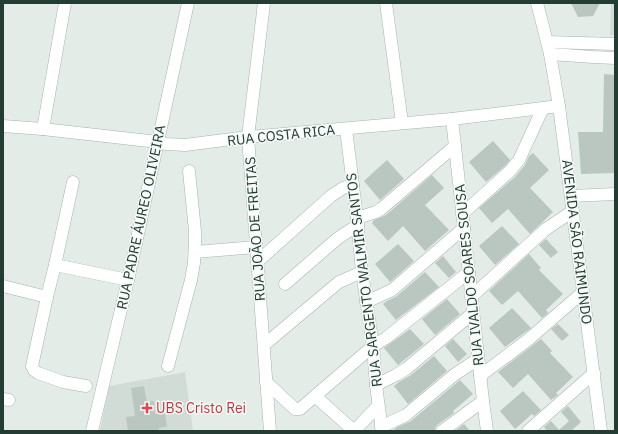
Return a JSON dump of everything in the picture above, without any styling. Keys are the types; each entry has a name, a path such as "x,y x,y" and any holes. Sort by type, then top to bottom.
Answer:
{"street":[{"path":"43,129 65,3"},
{"name":"RUA PADRE ÁUREO OLIVEIRA","path":"92,431 128,280 188,3"},
{"name":"RUA JOÃO DE FREITAS","path":"264,3 248,137 270,431"},
{"path":"386,3 402,123"},
{"name":"AVENIDA SÃO RAIMUNDO","path":"537,3 548,48 559,106 601,431"},
{"path":"548,48 615,44"},
{"path":"548,48 593,57 615,58"},
{"name":"RUA COSTA RICA","path":"3,126 185,145 248,137 452,119 559,106"},
{"path":"462,214 510,171 519,160 543,108"},
{"name":"RUA IVALDO SOARES SOUSA","path":"452,119 487,431"},
{"name":"RUA SARGENTO WALMIR SANTOS","path":"346,129 358,221 362,272 378,406 382,429"},
{"path":"285,284 358,221 381,209 455,146"},
{"path":"168,366 191,280 194,263 195,231 189,171"},
{"path":"73,182 32,368 38,373 54,379 86,386"},
{"path":"257,262 331,196 343,188 353,185"},
{"path":"571,196 615,194"},
{"path":"471,297 546,229 573,211"},
{"path":"366,302 392,290 464,228"},
{"path":"195,252 256,247"},
{"path":"55,264 128,280"},
{"path":"264,345 339,282 362,272"},
{"path":"266,382 295,409 302,408 372,346 386,338 469,272"},
{"path":"3,286 47,297"},
{"path":"480,376 529,338 583,292"},
{"path":"376,385 406,369 473,313"},
{"path":"382,429 406,414 454,375 478,359"},
{"path":"528,431 594,374"},
{"path":"315,396 354,431 378,406"},
{"path":"442,431 483,401"}],"shaded area":[{"path":"611,3 615,3 615,35 610,35"},
{"name":"UBS Cristo Rei","path":"185,372 193,431 100,431 109,386"}],"building":[{"path":"571,3 600,3 593,16 578,17"},
{"path":"604,74 615,75 615,173 581,174 578,132 603,132"},
{"path":"493,141 510,160 486,182 469,162"},
{"path":"533,153 549,170 530,188 553,212 530,234 508,209 492,223 479,208 515,177 525,165 529,156"},
{"path":"387,160 404,179 380,200 364,181"},
{"path":"432,175 444,188 425,205 449,230 425,251 403,226 388,241 372,223 374,220 386,215"},
{"path":"502,226 519,244 495,265 479,246"},
{"path":"546,239 558,252 551,258 539,245"},
{"path":"398,244 414,261 390,282 375,264"},
{"path":"529,254 541,268 539,270 563,294 546,310 548,313 542,318 518,291 502,305 489,291"},
{"path":"443,256 456,272 449,278 435,263"},
{"path":"425,272 439,287 396,320 383,304 397,296"},
{"path":"447,299 460,314 435,335 422,319"},
{"path":"512,308 531,328 505,347 489,328"},
{"path":"558,324 569,335 562,341 551,329"},
{"path":"410,329 424,344 398,365 384,348"},
{"path":"453,339 467,354 458,362 445,346"},
{"path":"541,339 552,351 550,353 573,377 556,393 558,395 551,400 528,374 513,388 498,372"},
{"path":"434,356 447,371 408,404 394,386 411,375"},
{"path":"460,380 473,394 453,411 454,413 437,425 435,431 393,431 397,427 411,421"},
{"path":"144,386 147,402 154,401 155,414 165,413 167,427 159,428 159,431 128,431 126,417 135,416 131,388"},
{"path":"523,391 541,410 534,416 532,414 515,429 500,411"},
{"path":"568,406 581,422 571,431 547,431 544,427 551,421 559,430 569,421 561,412"},
{"path":"464,424 470,431 455,431"}],"place":[{"name":"UBS Cristo Rei","path":"147,408"}]}
